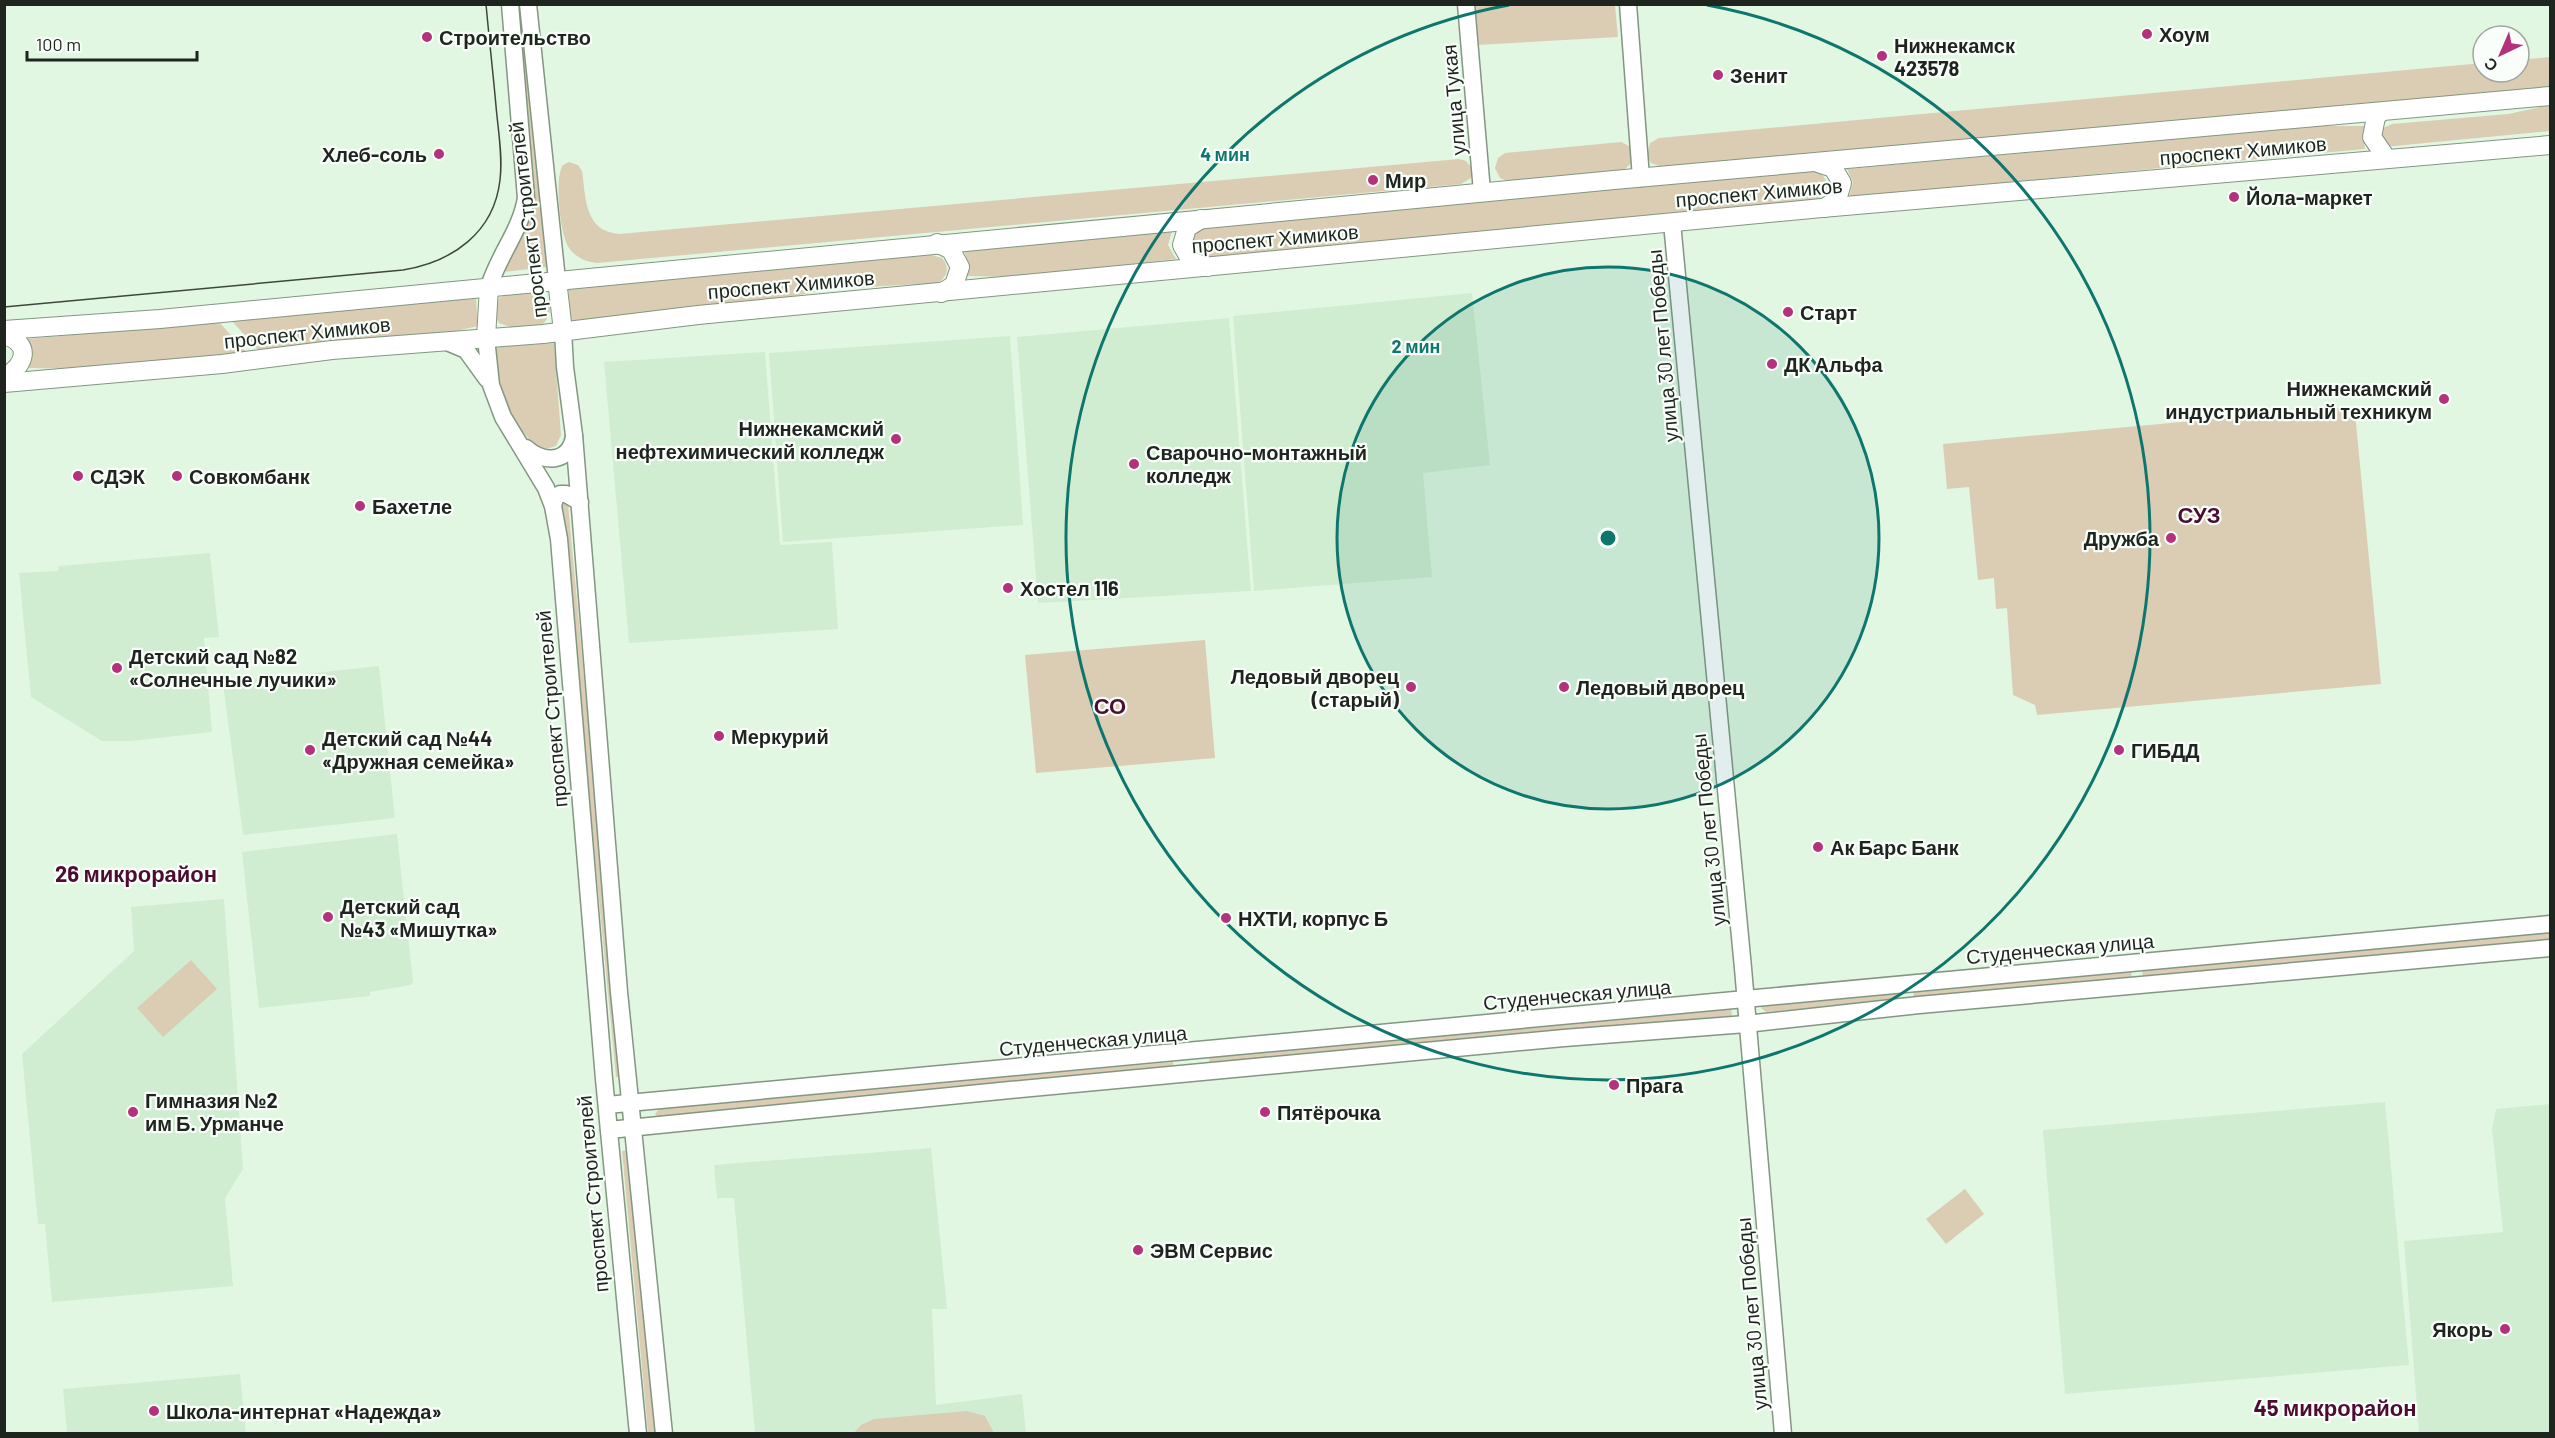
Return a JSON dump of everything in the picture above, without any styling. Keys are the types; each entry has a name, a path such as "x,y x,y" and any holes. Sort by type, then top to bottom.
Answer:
{"main road":[{"name":"проспект Строителей","path":"510,4 526,198 518,226 500,257 489,287 486,338 491,385 503,417 546,488 553,506 564,593 609,1130 638,1434"},
{"name":"проспект Строителей","path":"528,4 540,134 546,159 565,367 574,435 630,1102 664,1434"},
{"name":"улица Тукая","path":"1466,4 1482,192"},
{"path":"1628,4 1641,178"},
{"name":"проспект Химиков","path":"4,330 160,319 1482,192 2550,96"},
{"path":"2381,112 2376,117 2373,137 2387,159"},
{"name":"проспект Химиков","path":"4,383 222,364 332,350 563,331 698,315 1822,208 2550,145"},
{"path":"1816,163 1833,168 1842,183 1837,200 1822,208"},
{"path":"1203,219 1187,228 1182,245 1191,261 1208,267"},
{"name":"улица 30 лет Победы","path":"1672,223 1745,999 1783,1434"},
{"path":"937,243 951,250 960,267 954,285 941,293"},
{"path":"4,335 16,341 22,350 23,358 16,371 4,377"},
{"path":"447,342 457,344 472,357 491,385"},
{"path":"518,442 534,455 550,460 567,453 574,435"},
{"path":"553,506 555,498 560,494 566,494 580,502"},
{"name":"Студенческая улица","path":"607,1106 630,1102 1201,1052 2550,924"},
{"path":"609,1130 1564,1038 1746,1024 2129,985 2550,948"},
{"path":"2127,963 2135,966 2139,973 2137,981 2129,985"},
{"path":"1913,983 1906,990 1906,996 1918,1005"},
{"path":"1201,1052 1198,1058 1199,1066 1205,1072"},
{"path":"1178,1054 1183,1068 1182,1075"}],"shaded area":[{"path":"517,5 523,5 547,267 503,272 534,198"},
{"path":"1473,5 1615,5 1618,37 1477,45"},
{"path":"2550,57 2550,87 1662,167 1651,163 1647,156 1650,143 1659,138 2471,64 2471,84 2531,84 2531,59"},
{"path":"2550,105 2550,131 2384,147 2381,141 2381,129 2392,124 2508,114"},
{"path":"2317,126 2365,126 2363,133 2365,149 1849,197 1853,182 1847,169"},
{"path":"1621,142 1631,147 1633,161 1623,171 1511,182 1500,178 1495,168 1498,158 1505,153"},
{"path":"1459,159 1466,161 1472,168 1471,178 1461,184 597,263 581,258 569,248 563,231 559,206 560,171 563,165 569,162 578,165 582,171 586,202 593,220 608,232 619,234"},
{"path":"1811,170 1822,174 1828,184 1824,195 1817,200 1205,259 1191,253 1191,234 1202,228"},
{"path":"1173,228 1168,245 1176,259 1012,277 967,276 970,267 964,251"},
{"path":"931,255 942,258 947,268 946,275 937,283 830,289 778,299 570,321 568,288"},
{"path":"534,292 545,297 550,305 549,314 543,324 513,328 499,323 495,316 499,298 507,294"},
{"path":"1472,293 1490,465 1423,473 1432,577 1254,591 1233,316"},
{"path":"476,297 478,326 451,332 260,352 231,320"},
{"name":"Сварочно-монтажный колледж","path":"1229,318 1251,591 1038,603 1017,337"},
{"path":"219,322 247,353 85,369 29,368 32,354 27,339"},
{"name":"Нижнекамский нефтехимический колледж","path":"1010,336 1023,525 783,542 769,353"},
{"path":"554,343 561,435 556,446 543,450 521,429 513,417 502,391 494,347"},
{"path":"765,352 780,545 832,542 838,629 629,643 604,362"},
{"name":"Дружба","path":"2344,407 2355,413 2381,684 2037,715 2035,705 2013,695 2007,608 1996,609 1994,578 1978,580 1969,487 1947,489 1943,444"},
{"path":"561,503 568,503 621,1077 616,1077"},
{"name":"Детский сад №82 «Солнечные лучики»","path":"210,553 219,637 204,638 212,732 131,741 102,741 31,697 19,573 58,571 59,566"},
{"path":"1205,640 1215,758 1036,773 1025,655"},
{"name":"Детский сад №44 «Дружная семейка»","path":"379,666 395,818 243,835 223,683"},
{"name":"Детский сад №43 «Мишутка»","path":"397,834 413,982 411,985 370,992 370,996 259,1008 242,852"},
{"name":"Гимназия №2 им Б. Урманче","path":"224,899 243,1169 225,1198 233,1286 52,1302 45,1224 38,1224 22,1054 134,951 131,907"},
{"path":"2550,930 2550,939 2143,977 2142,969"},
{"path":"191,960 217,989 163,1037 137,1008"},
{"path":"2131,971 2132,978 1914,999 1913,989"},
{"path":"1899,992 1900,1000 1766,1012 1761,1008 1762,1005"},
{"path":"1731,1007 1732,1017 1210,1066 1209,1057"},
{"path":"1173,1062 1174,1070 658,1117 655,1114 660,1107"},
{"path":"2385,1102 2409,1365 2065,1394 2043,1130"},
{"path":"2550,1104 2550,1433 2419,1433 2404,1241 2503,1232 2492,1129 2496,1109"},
{"path":"931,1148 947,1309 932,1309 936,1405 1022,1394 1026,1433 755,1433 734,1198 717,1198 714,1165"},
{"path":"630,1150 656,1433 648,1433 622,1151"},
{"path":"1965,1189 1984,1214 1946,1244 1926,1219"},
{"name":"Школа-интернат «Надежда»","path":"240,1374 246,1433 67,1433 63,1389"},
{"path":"967,1411 985,1416 994,1433 854,1433 861,1425 874,1419"}],"tram line":[{"path":"4,307 403,270 421,266 454,252 480,230 496,199 500,180 500,143 486,4"}],"place":[{"name":"Хоум","path":"2147,34"},
{"name":"Строительство","path":"427,37"},
{"name":"Нижнекамск 423578","path":"1882,56"},
{"name":"Зенит","path":"1718,75"},
{"name":"Хлеб-соль","path":"439,154"},
{"name":"Мир","path":"1373,180"},
{"name":"Йола-маркет","path":"2234,197"},
{"name":"Старт","path":"1788,312"},
{"name":"ДК Альфа","path":"1772,364"},
{"name":"Нижнекамский индустриальный техникум","path":"2444,399"},
{"name":"Нижнекамский нефтехимический колледж","path":"896,439"},
{"name":"Сварочно-монтажный колледж","path":"1134,464"},
{"name":"СДЭК","path":"78,476"},
{"name":"Совкомбанк","path":"177,476"},
{"name":"Бахетле","path":"360,506"},
{"name":"Дружба","path":"2171,538"},
{"name":"Хостел 116","path":"1008,588"},
{"name":"Детский сад №82 «Солнечные лучики»","path":"117,668"},
{"name":"Ледовый дворец (старый)","path":"1411,687"},
{"name":"Ледовый дворец","path":"1564,687"},
{"name":"Меркурий","path":"719,736"},
{"name":"Детский сад №44 «Дружная семейка»","path":"310,750"},
{"name":"ГИБДД","path":"2119,750"},
{"name":"Ак Барс Банк","path":"1818,847"},
{"name":"Детский сад №43 «Мишутка»","path":"328,917"},
{"name":"НХТИ, корпус Б","path":"1226,918"},
{"name":"Прага","path":"1614,1085"},
{"name":"Гимназия №2 им Б. Урманче","path":"133,1112"},
{"name":"Пятёрочка","path":"1265,1112"},
{"name":"ЭВМ Сервис","path":"1138,1250"},
{"name":"Якорь","path":"2505,1329"},
{"name":"Школа-интернат «Надежда»","path":"154,1411"}],"district":[{"name":"СУЗ","path":"2199,514"},
{"name":"СО","path":"1110,705"},
{"name":"26 микрорайон","path":"136,873"},
{"name":"45 микрорайон","path":"2335,1407"}]}
